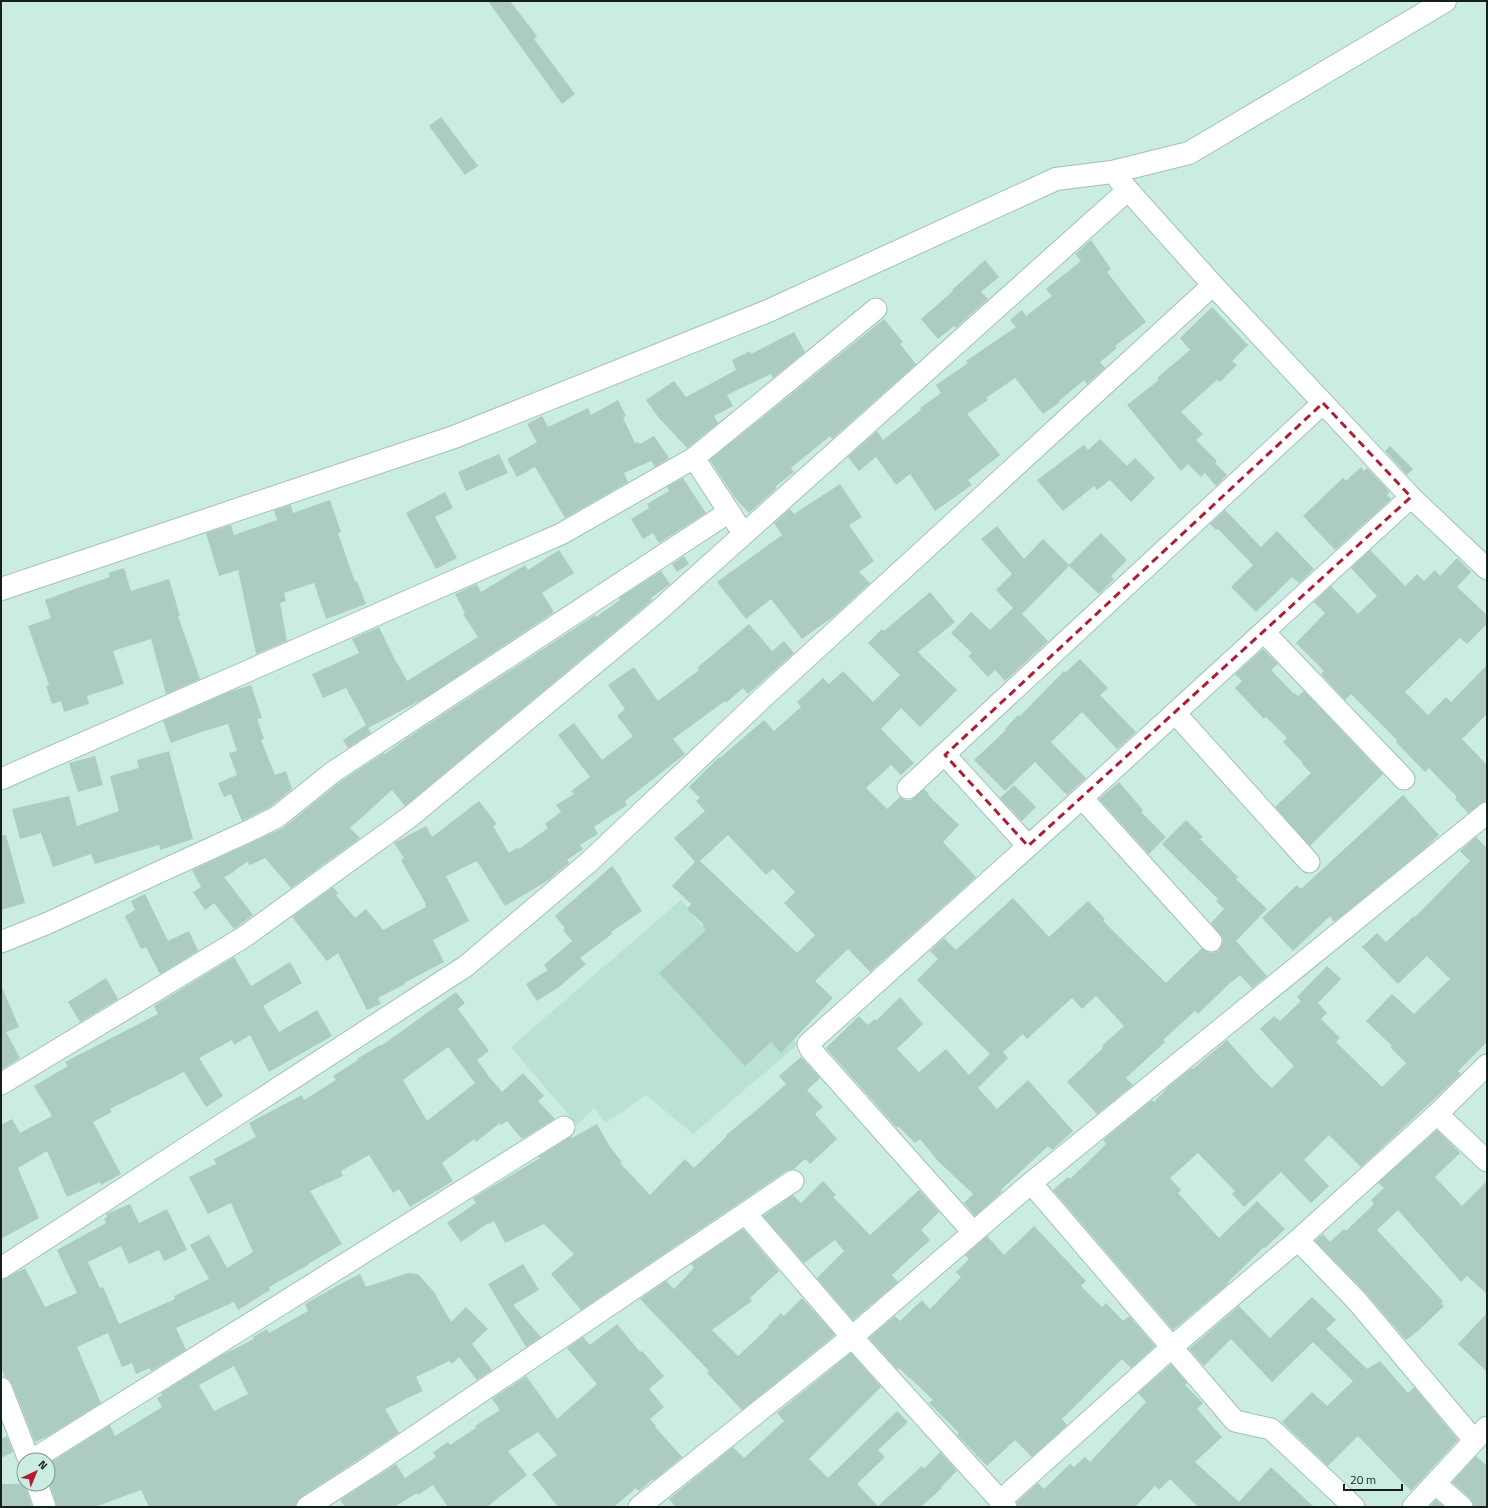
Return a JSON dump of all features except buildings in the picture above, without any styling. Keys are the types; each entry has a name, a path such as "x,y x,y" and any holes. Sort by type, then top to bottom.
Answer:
{"street":[{"path":"1,589 454,437 768,311 1056,179 1112,172 1189,153 1444,1"},
{"path":"1112,172 1213,285 1411,497 1487,569"},
{"path":"1,1084 244,938 411,816 657,612 1128,190"},
{"path":"1,1268 466,966 589,862 774,688 1213,285"},
{"path":"1,779 562,534 694,458 876,309"},
{"path":"908,788 1323,403"},
{"path":"694,458 744,534"},
{"path":"973,1232 811,1050 808,1044 1082,798 1411,497"},
{"path":"1,942 48,923 277,817 333,772 729,512"},
{"path":"1264,632 1404,779"},
{"path":"1175,713 1308,862"},
{"path":"945,755 1028,846"},
{"path":"1082,798 1211,941"},
{"path":"639,1507 852,1337 1031,1182 1487,812"},
{"path":"746,1214 852,1337 1003,1504 1172,1347 1298,1240 1437,1114 1487,1065"},
{"path":"1437,1114 1487,1161"},
{"path":"44,1452 564,1127"},
{"path":"307,1507 384,1457 793,1181"},
{"path":"1031,1182 1235,1421 1271,1429 1354,1507"},
{"path":"1298,1240 1480,1433 1413,1507"},
{"path":"1,1388 28,1452"},
{"path":"1435,1483 1462,1507"},
{"path":"40,1492 45,1507"}],"highlighted area":[{"path":"1323,403 1411,497 1028,846 945,755"}],"shaded area":[{"path":"681,900 797,1045 693,1134 646,1095 606,1123 594,1108 577,1125 511,1047"}]}
